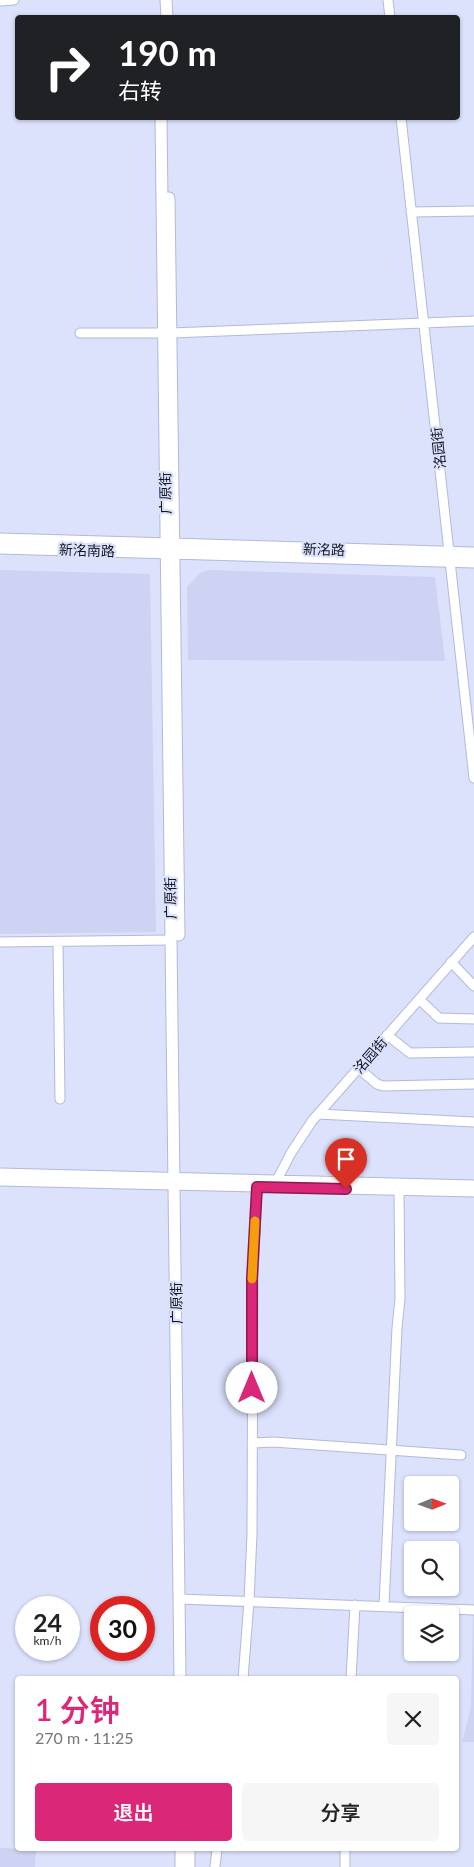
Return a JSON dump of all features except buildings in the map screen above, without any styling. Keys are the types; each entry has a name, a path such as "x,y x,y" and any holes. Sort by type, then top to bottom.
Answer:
{"main road":[{"path":"159,0 159,15"},
{"path":"166,0 166,15"},
{"name":"广原街","path":"161,120 167,333 183,1599 187,1676"},
{"name":"广原街","path":"167,333 168,120"},
{"name":"新洺南路","path":"0,539 170,548"},
{"name":"新洺南路","path":"0,548 170,548"},
{"name":"广原街","path":"170,548 171,940 179,1181"},
{"name":"新洺路","path":"170,548 450,557 474,554"},
{"name":"新洺路","path":"450,557 474,562"},
{"name":"广原街","path":"180,1676 183,1599"},
{"path":"181,1851 181,1867"},
{"path":"189,1851 189,1867"}],"street":[{"path":"0,1 14,0"},
{"path":"388,0 390,15"},
{"name":"洺园街","path":"401,120 474,778"},
{"path":"411,212 474,211"},
{"path":"80,334 167,333 474,321"},
{"name":"洺园街","path":"277,1180 290,1152 318,1114 474,936"},
{"path":"0,942 171,940"},
{"path":"58,942 60,1099"},
{"path":"451,962 474,986"},
{"path":"419,999 439,1018 474,1019"},
{"path":"387,1035 410,1053 474,1052"},
{"path":"358,1068 377,1084 383,1086 474,1084"},
{"path":"318,1114 474,1122"},
{"path":"0,1173 179,1181 257,1187 474,1192"},
{"path":"0,1180 277,1180 474,1185"},
{"path":"243,1676 252,1534 252,1278 257,1187"},
{"path":"384,1606 400,1299 399,1190"},
{"path":"252,1443 273,1442 461,1455"},
{"path":"183,1599 474,1610"},
{"path":"351,1676 354,1605"},
{"path":"216,1867 217,1851"},
{"path":"345,1851 345,1867"}],"shaded area":[{"path":"0,570 150,574 156,932 0,934"},
{"path":"208,570 435,577 445,661 188,660 187,587 200,573"},
{"path":"473,1615 474,1742 462,1742 471,1707"},
{"path":"0,1848 15,1848 15,1851 36,1851 35,1867 0,1867"}],"slow traffic":[{"path":"252,1279 255,1221"}],"route":[{"path":"252,1388 252,1278 257,1187 346,1189"}]}
